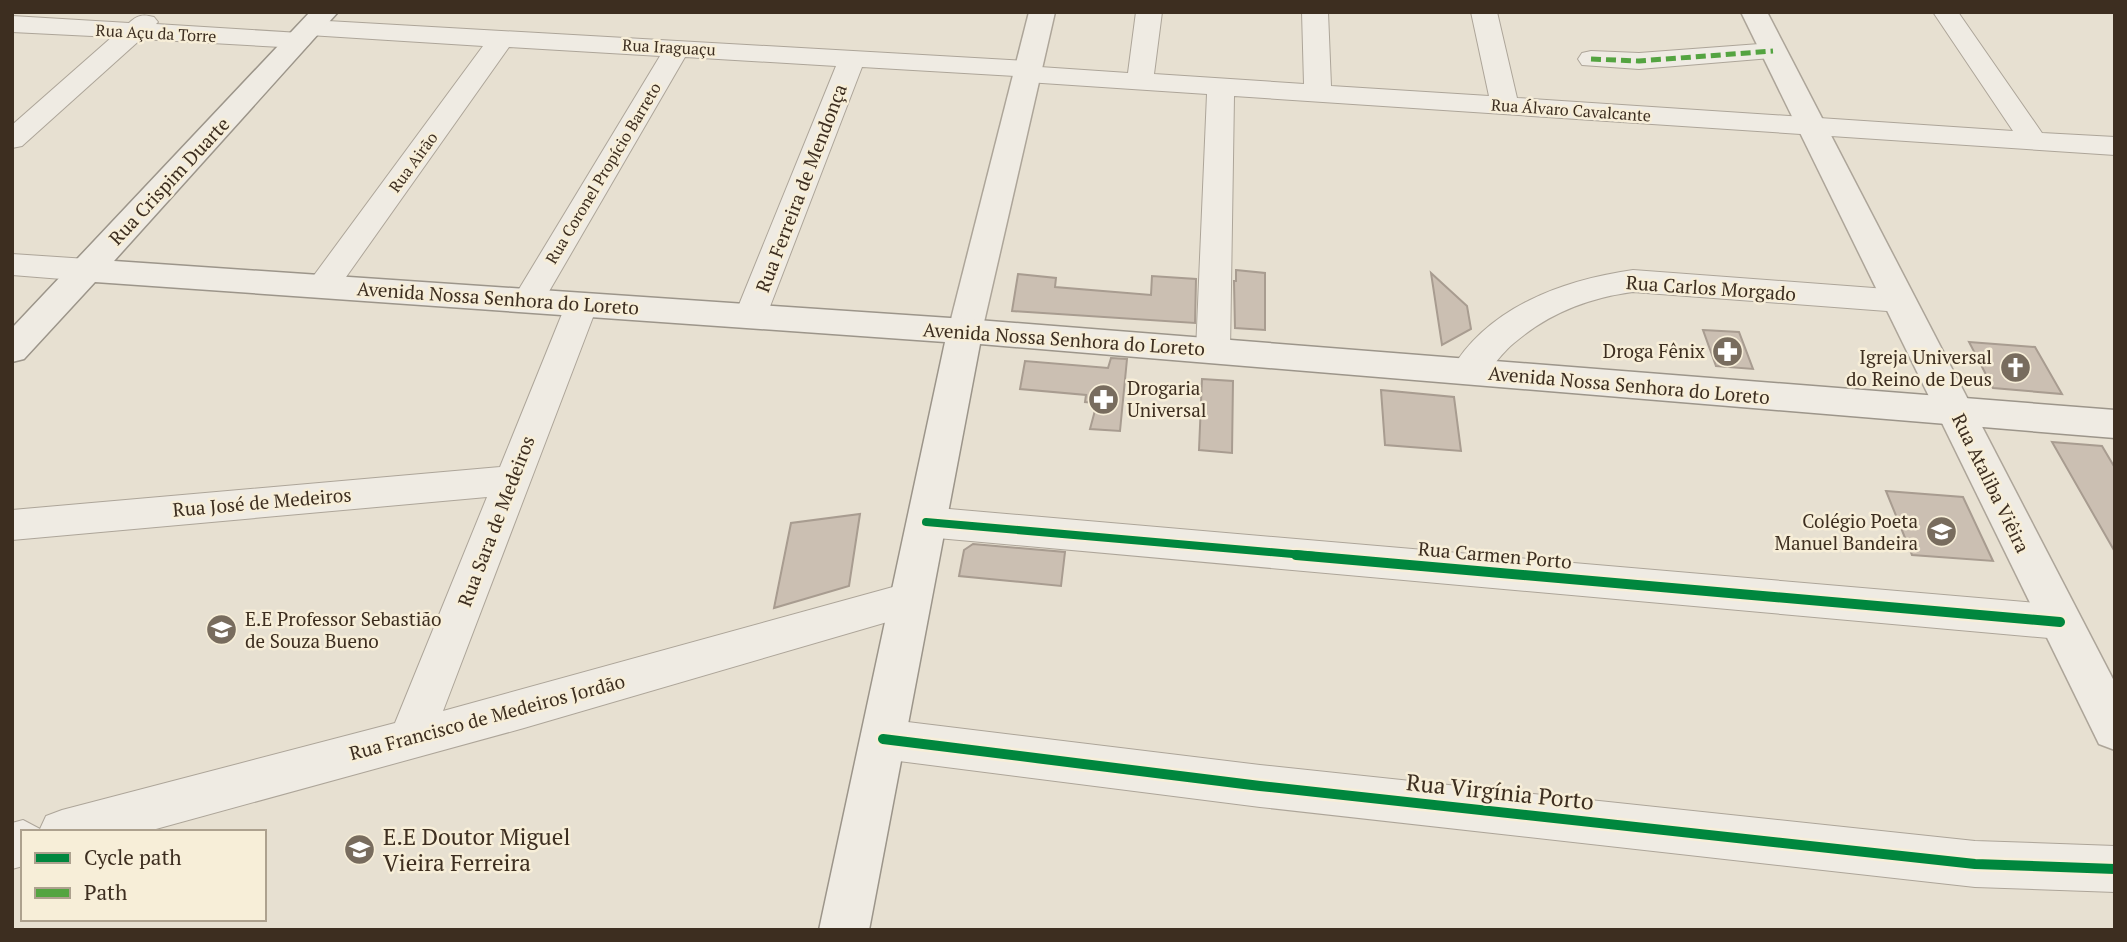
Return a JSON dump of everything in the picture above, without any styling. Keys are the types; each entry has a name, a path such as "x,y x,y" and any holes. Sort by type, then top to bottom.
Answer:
{"main road":[{"path":"844,930 965,331 1042,12"},
{"name":"Rua Ataliba Viêira","path":"1754,12 2060,622 2111,713"},
{"name":"Rua Crispim Duarte","path":"12,350 312,27"},
{"name":"Avenida Nossa Senhora do Loreto","path":"87,270 965,331 2115,424"}],"street":[{"path":"12,140 156,12"},
{"path":"1140,82 1149,12"},
{"path":"1315,12 1318,95"},
{"path":"1484,12 1505,105"},
{"path":"1945,12 2034,141"},
{"name":"Rua Açu da Torre","path":"12,24 134,32 312,27"},
{"name":"Rua Iraguaçu","path":"312,27 678,47 1028,71"},
{"name":"Rua Airão","path":"323,286 502,38"},
{"name":"Rua Coronel Propício Barreto","path":"529,299 678,47"},
{"path":"1591,60 1639,61 1773,51"},
{"name":"Rua Ferreira de Mendonça","path":"750,317 852,58"},
{"name":"Rua Álvaro Cavalcante","path":"1028,71 1318,95 2115,146"},
{"path":"1213,351 1221,87"},
{"name":"Avenida Nossa Senhora do Loreto","path":"12,264 87,270"},
{"name":"Rua Carlos Morgado","path":"1468,372 1484,348 1524,317 1577,292 1611,283 1633,281 1900,302"},
{"name":"Rua Sara de Medeiros","path":"411,738 582,304"},
{"name":"Rua José de Medeiros","path":"12,525 513,480"},
{"name":"Rua Carmen Porto","path":"926,522 2060,622"},
{"name":"Rua Francisco de Medeiros Jordão","path":"69,830 911,599"},
{"name":"Rua Virgínia Porto","path":"883,739 1260,786 1975,864 2115,869"}],"building":[{"path":"1236,270 1265,273 1265,330 1235,328"},
{"path":"1431,273 1467,306 1471,329 1442,345"},
{"path":"1018,274 1056,278 1055,287 1151,295 1152,276 1196,279 1195,323 1012,311"},
{"name":"Droga Fênix","path":"1703,330 1739,332 1753,369 1716,366"},
{"name":"Igreja Universal do Reino de Deus","path":"1969,342 2035,347 2062,394 1993,388"},
{"path":"1111,358 1127,359 1120,431 1090,429 1097,403 1085,402 1086,395 1020,389 1025,361 1108,368"},
{"path":"1202,379 1233,381 1232,453 1199,450"},
{"path":"1381,390 1454,397 1461,451 1385,445"},
{"path":"2052,442 2102,446 2115,468 2115,552"},
{"name":"Colégio Poeta Manuel Bandeira","path":"1886,491 1963,497 1993,561 1912,555"},
{"path":"860,514 849,586 774,608 791,523"},
{"path":"973,544 1065,552 1061,586 959,576 964,550"}],"marked path":[{"path":"1591,59 1639,61 1773,51"}],"cycle path":[{"path":"926,522 2060,622"},
{"path":"883,739 1260,786 1975,864 2115,869"}],"place":[{"name":"Droga Fênix","path":"1728,351"},
{"name":"Igreja Universal do Reino de Deus","path":"2015,368"},
{"name":"Drogaria Universal","path":"1104,399"},
{"name":"Colégio Poeta Manuel Bandeira","path":"1941,532"},
{"name":"E.E Professor Sebastião de Souza Bueno","path":"222,630"},
{"name":"E.E Doutor Miguel Vieira Ferreira","path":"360,850"}]}
